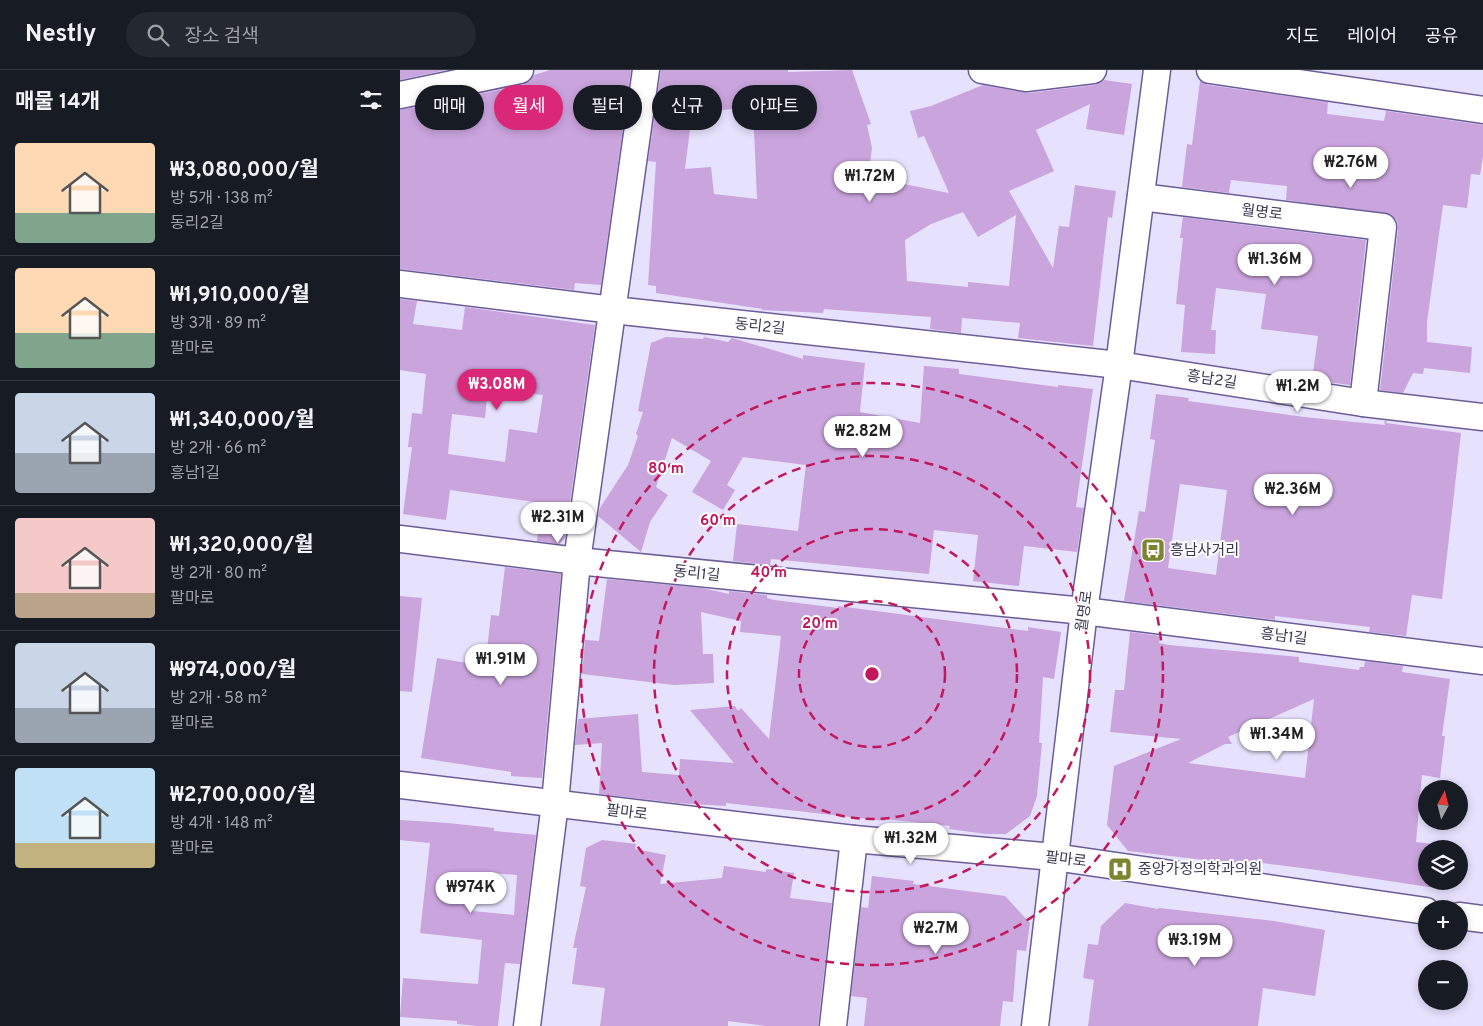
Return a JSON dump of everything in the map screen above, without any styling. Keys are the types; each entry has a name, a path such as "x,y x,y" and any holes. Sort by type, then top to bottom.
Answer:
{"street":[{"path":"400,95 520,70"},
{"path":"527,1026 555,803 577,561 646,70"},
{"path":"982,70 1026,78 1093,70"},
{"name":"월명로","path":"1035,1026 1084,610 1142,197 1157,70"},
{"path":"1210,70 1363,81 1483,110"},
{"name":"월명로","path":"1142,197 1383,227 1363,402"},
{"name":"동리2길","path":"400,284 613,310 1119,365"},
{"name":"흥남2길","path":"1119,365 1483,418"},
{"name":"동리1길","path":"400,539 577,561 1084,610"},
{"name":"흥남1길","path":"1084,610 1483,661"},
{"name":"팔마로","path":"400,785 854,839 1054,857 1418,910"},
{"path":"833,1026 854,839"},
{"path":"1468,917 1483,919"}],"building":[{"path":"400,70 446,70 400,80"},
{"path":"550,70 631,70 629,85 573,85 573,130 623,130 601,285 575,283 574,290 400,269 400,110 415,107 415,130 484,130 484,93 494,91 494,130 563,130 563,85 523,85 530,81 534,75"},
{"path":"661,70 788,70 788,72 852,70 871,124 867,125 872,148 868,177 949,193 924,136 918,138 910,111 931,106 983,85 1028,93 1095,85 1104,80 1132,84 1124,135 1086,129 1090,104 1036,130 1054,171 1009,191 1053,268 1059,226 1069,227 1075,185 1116,191 1112,218 1108,217 1093,346 1018,338 1020,323 962,318 961,333 930,329 931,317 824,309 823,313 761,310 763,309 656,293 656,286 648,285 656,162 648,161 652,130 690,130 685,169 711,167 714,194 757,199 754,130 817,130 817,85 732,85 732,109 722,110 722,85 659,85","holes":["963,212 978,237 1016,215 1009,286 968,282 968,287 907,281 905,240 931,224"]},
{"path":"1200,81 1208,85 1328,102 1327,114 1384,121 1386,111 1483,125 1483,156 1480,175 1471,174 1467,208 1443,205 1427,322 1427,342 1472,347 1470,373 1424,368 1423,374 1413,373 1403,393 1380,390 1398,229 1397,221 1392,215 1286,200 1287,186 1231,180 1229,193 1182,187 1187,144 1192,145"},
{"path":"1183,217 1366,240 1350,385 1312,380 1318,336 1261,329 1266,294 1216,288 1211,330 1216,330 1215,354 1181,352 1185,305 1176,304 1183,238 1180,238"},
{"path":"400,299 417,301 413,324 462,330 465,307 595,325 565,538 559,544 537,541 542,503 450,490 446,520 403,514 412,447 408,447 412,413 422,414 426,374 400,370","holes":["488,389 543,395 537,433 509,429 505,462 448,454 452,414 485,418"]},
{"path":"666,337 703,339 704,337 728,342 732,338 803,359 803,355 865,363 860,412 920,423 924,366 959,369 959,374 1058,387 1058,385 1093,389 1076,507 1084,508 1077,552 1024,546 1019,586 973,581 978,535 934,530 929,574 771,559 770,565 733,561 737,524 798,531 806,465 743,457 727,485 735,490 723,510 692,492 711,461 672,438 656,487 668,495 650,522 641,552 598,516 600,508 628,465 638,436 636,434 643,412 638,411 651,343"},
{"path":"1156,394 1189,398 1188,401 1304,417 1385,425 1384,421 1387,421 1386,423 1461,433 1442,599 1412,595 1406,636 1369,632 1370,627 1275,616 1275,620 1124,601 1139,511 1145,512 1155,440 1150,439","holes":["1180,484 1227,490 1216,575 1168,568"]},
{"path":"505,567 561,574 542,778 511,776 511,772 421,758 437,658 485,666 491,615 499,616"},
{"path":"607,579 702,588 729,594 729,591 767,595 767,598 774,600 838,608 838,606 1028,631 1028,627 1061,632 1054,679 1043,677 1039,743 1042,743 1037,796 1030,816 1006,834 986,834 949,829 950,826 885,819 885,821 726,803 726,806 677,803 599,794 602,743 575,745 578,719 638,714 642,772 679,775 680,759 734,763 690,710 735,706 738,711 741,708 769,739 781,636 740,632 741,621 701,612 703,654 713,654 714,683 674,685 582,674 585,640 599,641"},
{"path":"400,596 422,598 412,692 400,691"},
{"path":"1130,632 1160,636 1159,643 1169,645 1299,657 1299,662 1359,670 1360,667 1364,667 1365,661 1403,666 1402,672 1450,679 1442,736 1445,736 1440,778 1422,775 1422,780 1418,780 1416,842 1418,842 1418,885 1246,861 1246,865 1128,851 1107,825 1114,766 1181,739 1110,732 1115,690 1124,690","holes":["1314,699 1305,778 1188,763 1225,744 1232,744 1228,737"]},
{"path":"400,820 494,828 494,831 536,835 520,964 505,963 498,1026 478,1026 457,1024 457,1021 400,1017 403,978 478,984 482,940 420,933 430,843 400,840","holes":["476,872 517,875 514,915 472,911"]},
{"path":"602,840 636,844 635,849 666,855 660,884 722,878 724,866 766,872 766,869 794,873 790,898 832,903 818,1026 766,1026 728,1021 728,1026 600,1026 605,988 572,984 577,948 573,948 586,887 580,886 586,848"},
{"path":"872,876 914,881 913,884 1005,896 1030,923 1026,951 1017,950 1013,1002 1003,1001 1000,1026 864,1026 867,998 851,996 861,907 868,908"},
{"path":"1125,903 1158,909 1274,921 1325,930 1315,996 1263,988 1258,1026 1088,1026 1094,980 1083,978 1088,944 1098,945 1101,926"}],"place":[{"name":"흥남사거리","path":"1153,550"},
{"name":"중앙가정의학과의원","path":"1120,869"}]}
